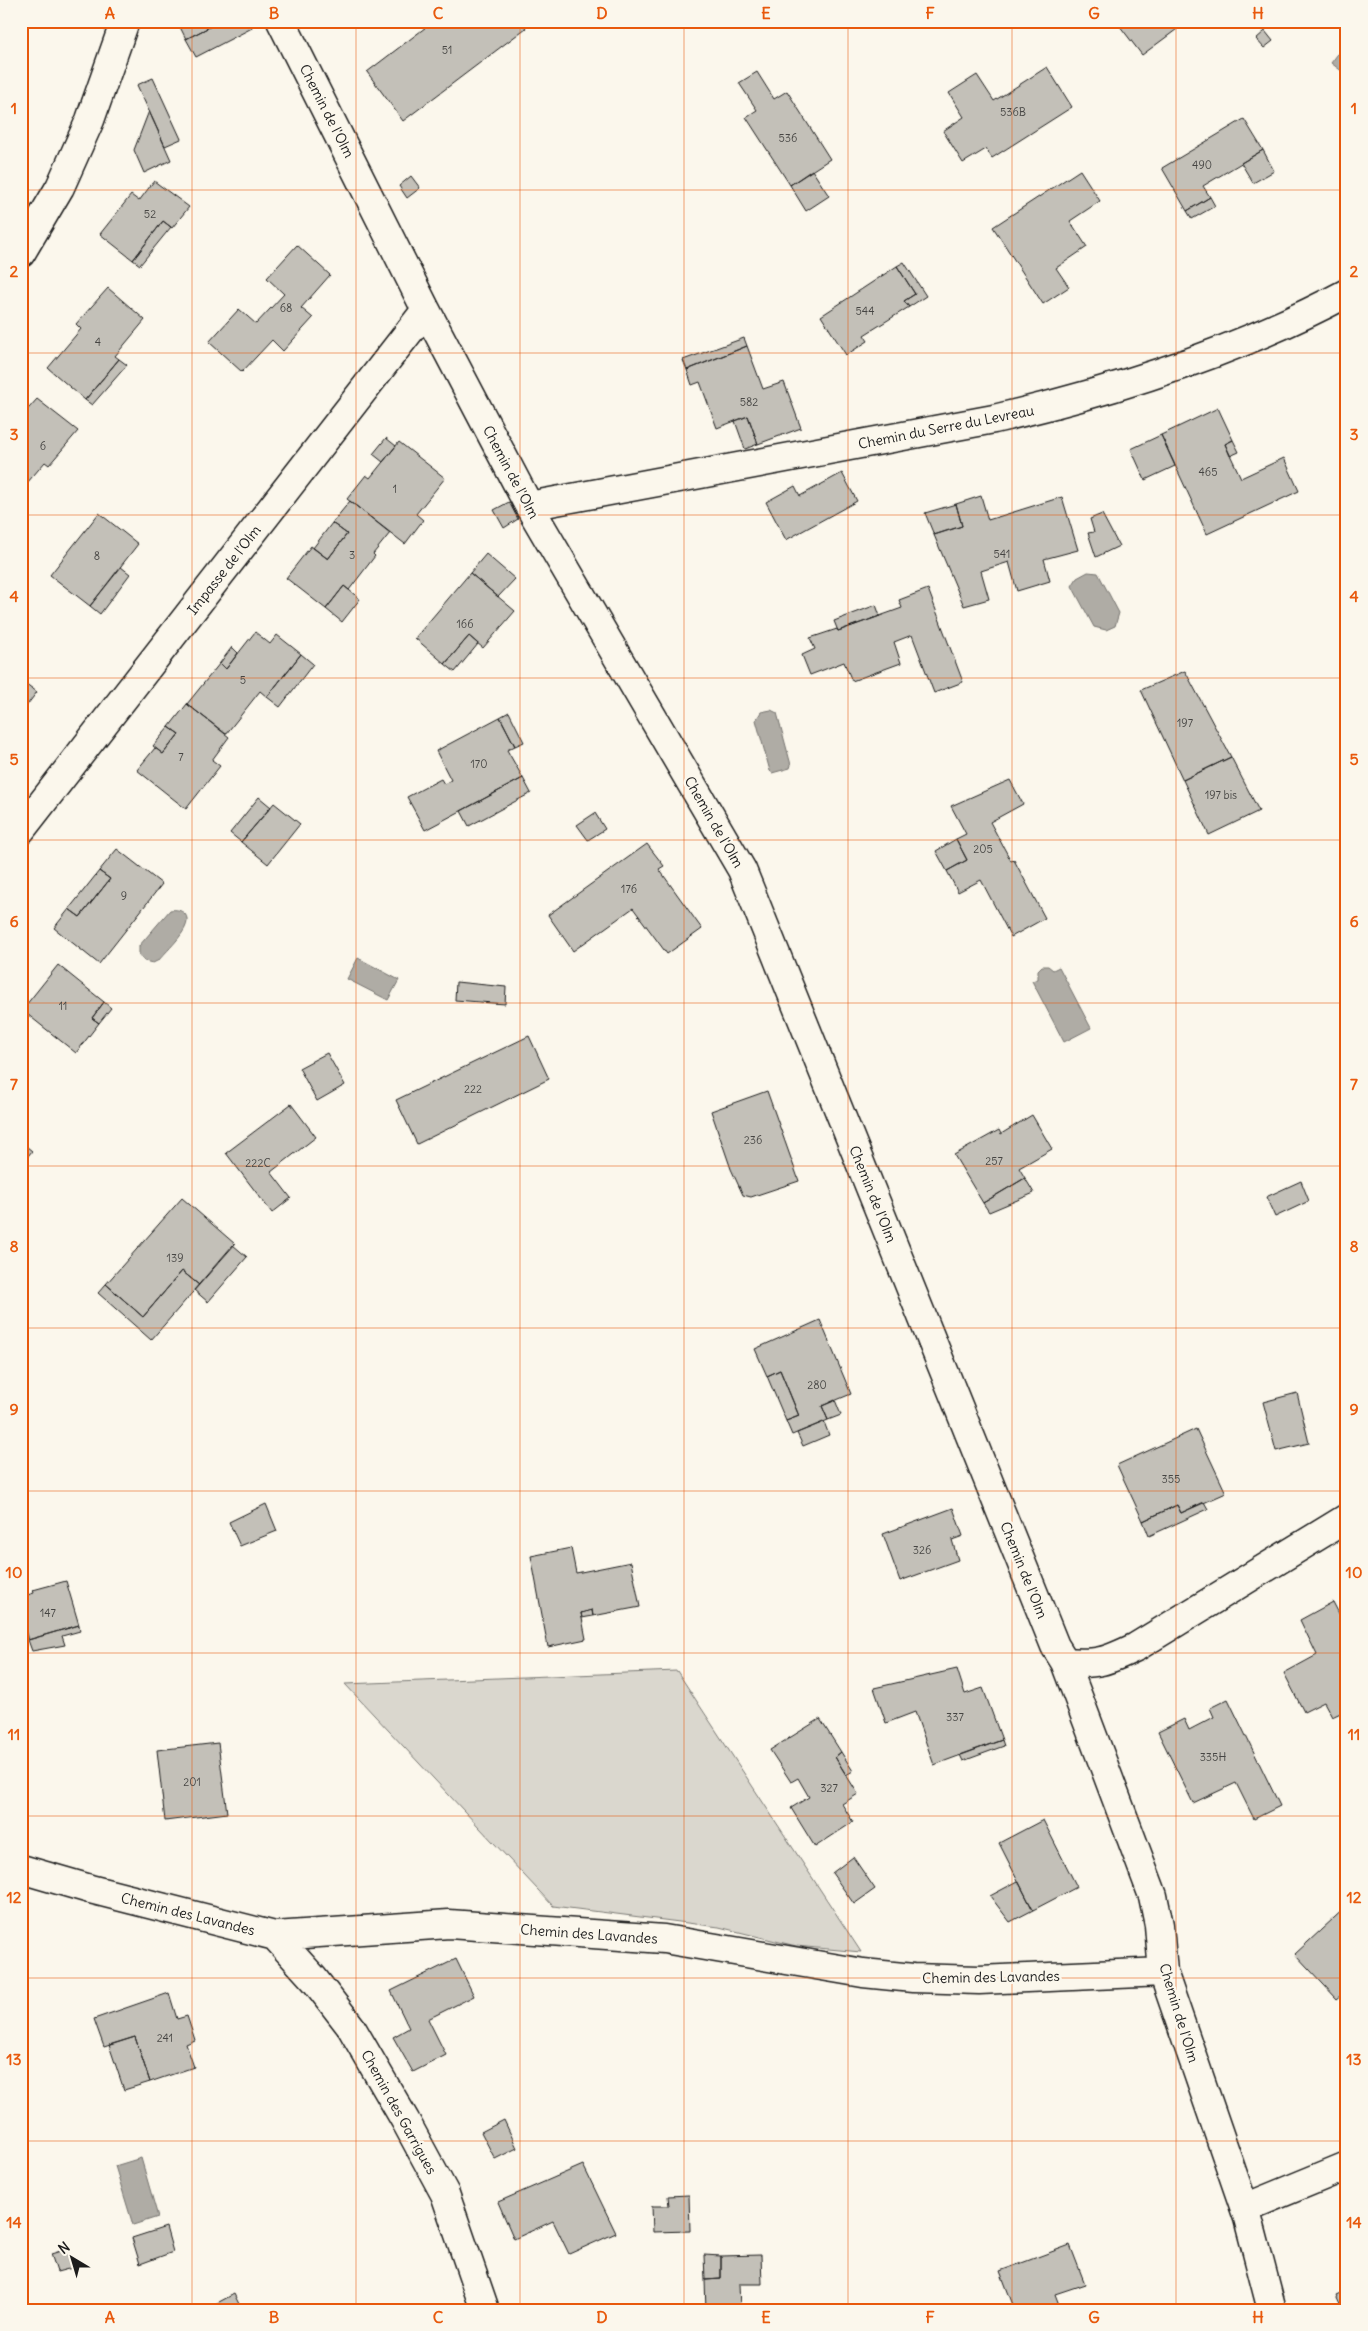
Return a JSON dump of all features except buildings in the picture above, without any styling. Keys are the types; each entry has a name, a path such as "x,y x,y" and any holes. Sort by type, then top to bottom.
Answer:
{"street":[{"path":"21,253 60,187 90,120 124,21"},
{"name":"Chemin de l'Olm","path":"281,21 426,310 529,506 742,870 1055,1646 1065,1662 1153,1896 1159,1925 1163,1972 1245,2208 1272,2310"},
{"name":"Chemin du Serre du Levreau","path":"529,506 984,421 1050,406 1145,376 1244,341 1347,292"},
{"name":"Impasse de l'Olm","path":"21,830 426,310"},
{"path":"1065,1662 1086,1664 1105,1662 1136,1647 1250,1575 1347,1518"},
{"name":"Chemin des Lavandes","path":"21,1870 90,1890 275,1936 449,1924 664,1939 863,1973 913,1978 979,1980 1163,1972"},
{"name":"Chemin des Garrigues","path":"275,1936 314,1979 351,2026 405,2120 445,2194 485,2310"},
{"path":"1245,2208 1347,2166"}],"shaded area":[{"path":"1347,42 1347,75 1331,63"},
{"path":"1088,572 1098,573 1119,613 1115,626 1106,630 1094,627 1072,586 1077,578"},
{"path":"771,710 777,713 791,765 790,768 772,773 756,720 761,712"},
{"path":"170,910 178,910 185,914 187,919 183,931 159,960 153,963 144,961 139,955 139,946"},
{"path":"358,958 399,980 388,1000 347,979"},
{"path":"1042,966 1048,966 1053,970 1059,967 1091,1028 1064,1042 1032,981 1038,979 1038,970"},
{"path":"677,1671 861,1952 796,1946 719,1927 553,1906 345,1684"},
{"path":"141,2158 158,2217 133,2225 115,2166"}]}
